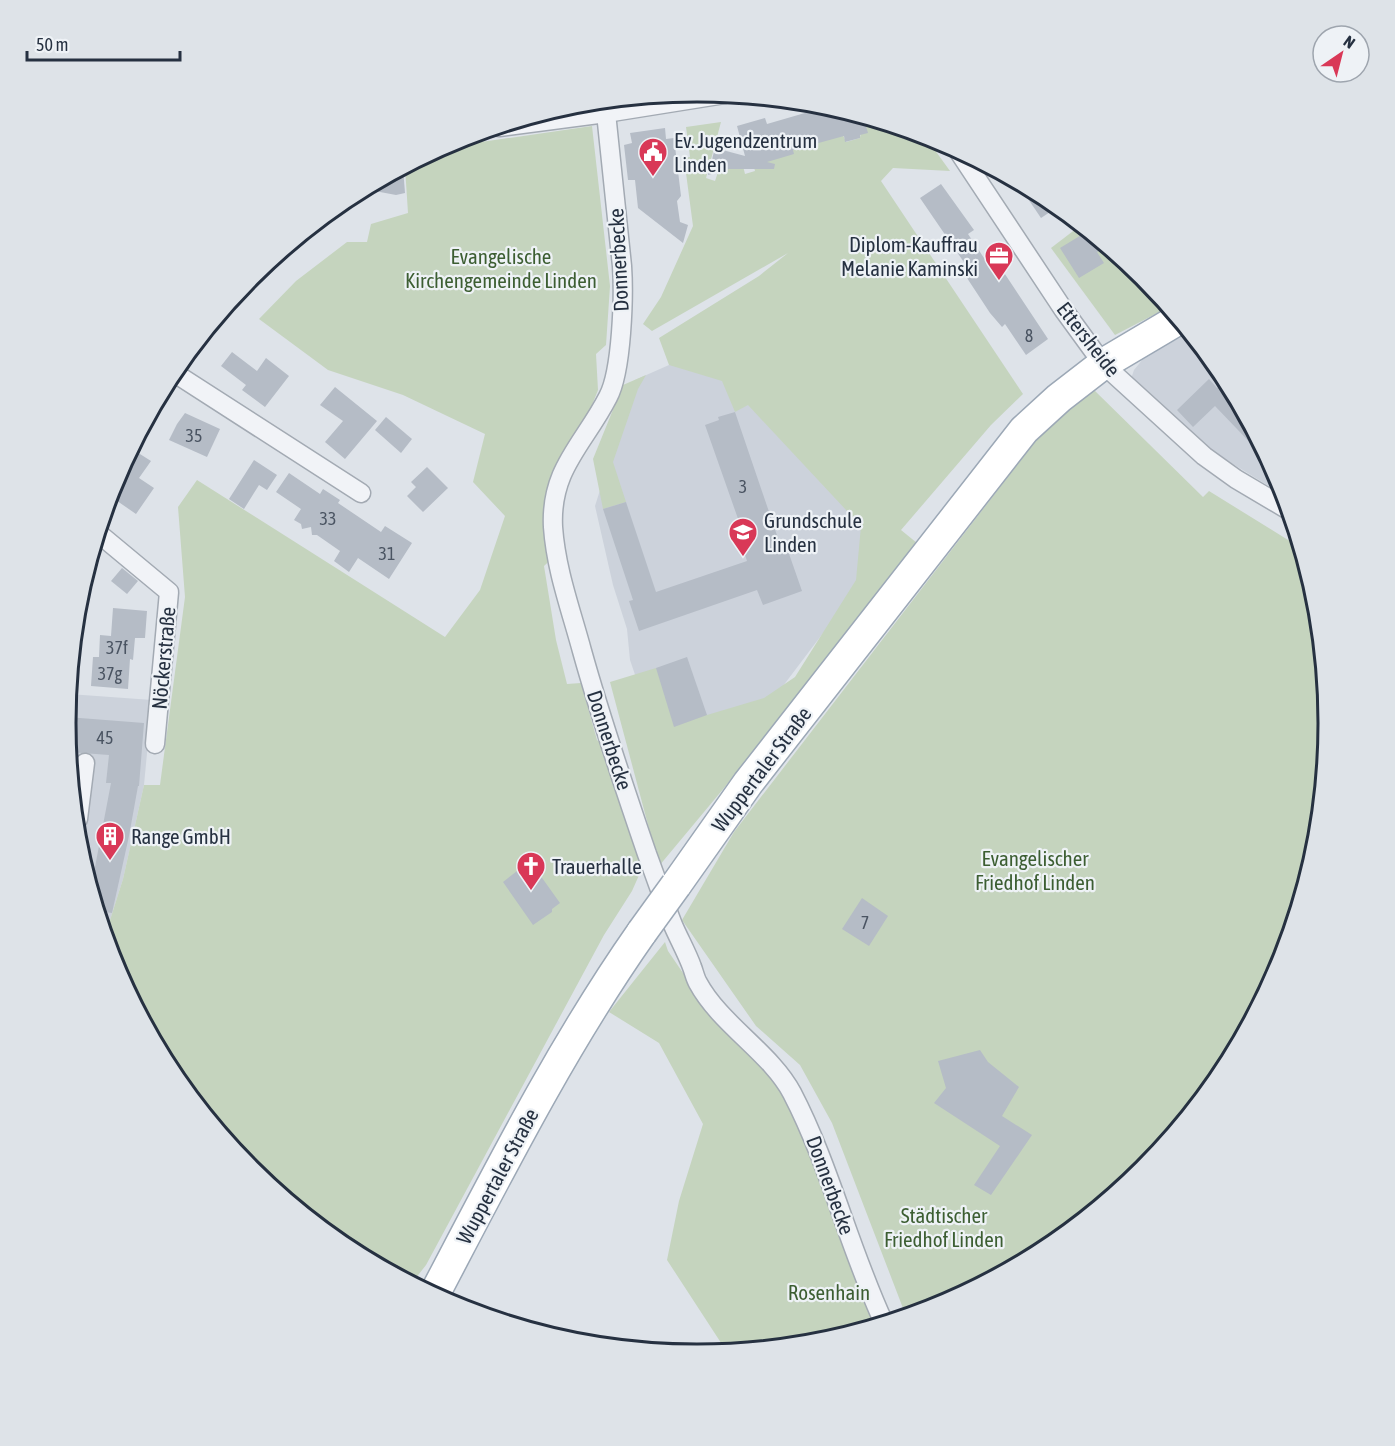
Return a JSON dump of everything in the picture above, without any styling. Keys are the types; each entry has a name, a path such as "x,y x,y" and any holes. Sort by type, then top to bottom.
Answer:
{"main road":[{"name":"Wuppertaler Straße","path":"438,1287 508,1153 607,983 748,783 1024,430 1059,398 1103,364 1172,323"}],"street":[{"path":"585,112 606,113 671,103"},
{"name":"Donnerbecke","path":"606,113 622,266 621,331 609,396 573,450 556,489 553,518 558,568 594,695 636,824 657,885 692,967 696,982 718,1011 788,1086 810,1129 881,1316"},
{"name":"Ettersheide","path":"967,164 1063,309 1103,364 1204,456 1236,479 1279,504"},
{"path":"181,377 361,493"},
{"name":"Nöckerstraße","path":"105,538 170,592 155,744"},
{"path":"81,793 85,763"}],"shaded area":[{"path":"1183,336 1214,378 1235,412 1272,488 1207,448 1131,379 1134,370 1147,354"},
{"name":"Grundschule Linden","path":"714,352 901,530 702,793 669,774 630,660 627,629 613,585 595,506 635,380 669,365"},
{"path":"77,695 152,700 144,785 123,879 109,923 88,844 82,804 76,723"}],"green space":[{"path":"721,122 706,178 715,181 719,169 743,166 745,174 755,171 753,163 792,147 843,135 846,142 860,138 862,124 897,135 934,149 950,171 893,168 881,181 1023,394 991,425 901,530 917,543 724,788 659,866 610,682 656,668 707,715 764,698 795,677 856,580 861,526 748,405 735,412 722,381 669,365 659,338 759,276 788,253 652,331 643,324 661,297 693,226 684,158 690,157 686,127"},
{"name":"Evangelische Kirchengemeinde Linden","path":"592,126 610,286 606,345 596,354 598,390 576,446 563,505 561,550 544,566 556,640 567,684 581,683 597,740 611,752 644,864 632,891 604,935 426,1265 417,1277 387,1261 319,1216 258,1162 231,1132 181,1068 160,1033 141,998 109,923 123,879 144,785 160,785 185,597 178,507 197,480 445,637 480,590 505,516 473,482 485,434 403,395 328,370 259,319 296,281 347,242 367,242 371,224 408,213 406,175 477,143"},
{"path":"1075,229 1137,284 1161,311 1115,335 1051,248"},
{"path":"646,375 638,389 613,462 626,502 603,509 593,459 623,385"},
{"name":"Evangelischer Friedhof Linden","path":"1094,390 1203,497 1209,491 1291,542 1307,602 1317,682 1317,764 1307,844 1286,923 1254,998 1214,1068 1164,1132 1107,1190 1043,1239 972,1280 903,1309 832,1123 800,1065 756,1026 682,920 734,832 1051,421"},
{"name":"Rosenhain","path":"665,942 668,951 698,995 784,1088 884,1315 819,1332 779,1339 721,1343 667,1260 679,1201 703,1124 659,1043 609,1012"}],"building":[{"path":"808,112 866,125 868,133 845,142 844,136 793,150 794,154 767,162 775,164 774,169 729,169 708,175 715,148 745,156 737,126 765,118 767,124"},
{"name":"Ev. Jugendzentrum Linden","path":"665,128 666,139 674,138 681,196 677,201 680,222 688,225 683,243 638,208 635,180 628,180 624,145 632,143 630,133"},
{"path":"404,176 405,193 396,195 377,191"},
{"path":"941,184 974,230 968,234 988,264 995,259 1048,339 1026,355 1005,324 1002,327 990,313 967,278 972,274 920,198"},
{"path":"1027,197 1050,212 1041,218"},
{"path":"1082,235 1100,250 1097,252 1104,263 1079,278 1060,248"},
{"path":"232,352 257,371 266,358 289,376 265,407 242,390 246,385 221,366"},
{"path":"1209,379 1217,388 1219,386 1253,445 1215,406 1193,427 1177,410"},
{"path":"335,387 377,421 345,459 325,442 343,421 320,405"},
{"path":"735,412 782,550 787,548 802,591 763,605 757,590 639,631 629,601 633,600 603,509 626,502 656,592 747,561 744,552 749,550 705,425 719,420 718,417"},
{"path":"185,413 220,429 207,457 169,440"},
{"path":"386,417 412,439 401,453 375,430"},
{"path":"139,453 151,461 139,478 154,488 136,514 118,501"},
{"path":"254,460 277,475 267,490 259,485 244,509 229,499"},
{"path":"427,467 448,488 423,512 407,496 416,487 411,482"},
{"path":"289,473 320,494 323,489 340,500 338,503 381,532 385,526 412,543 389,579 358,558 349,572 334,561 340,551 317,535 312,535 311,527 302,529 301,524 294,520 301,509 276,492"},
{"path":"122,568 138,581 127,594 111,581"},
{"path":"113,608 147,611 145,638 135,638 133,660 130,659 128,689 91,686 93,657 99,657 100,635 111,636"},
{"path":"687,657 707,715 674,727 656,668"},
{"path":"76,718 144,723 139,786 112,913 106,912 94,870 111,783 106,783 109,755 77,753"},
{"name":"Trauerhalle","path":"530,861 560,903 552,909 552,912 533,925 503,882"},
{"path":"862,898 888,916 869,946 842,929"},
{"path":"980,1050 988,1062 1019,1087 1002,1116 1032,1135 991,1195 974,1185 1000,1146 934,1103 946,1088 938,1061"}],"place":[{"name":"Ev. Jugendzentrum Linden","path":"653,178"},
{"name":"Diplom-Kauffrau Melanie Kaminski","path":"999,282"},
{"name":"Grundschule Linden","path":"743,558"},
{"name":"Range GmbH","path":"110,862"},
{"name":"Trauerhalle","path":"531,892"}],"park label":[{"name":"Städtischer Friedhof Linden","path":"944,1227"}]}
